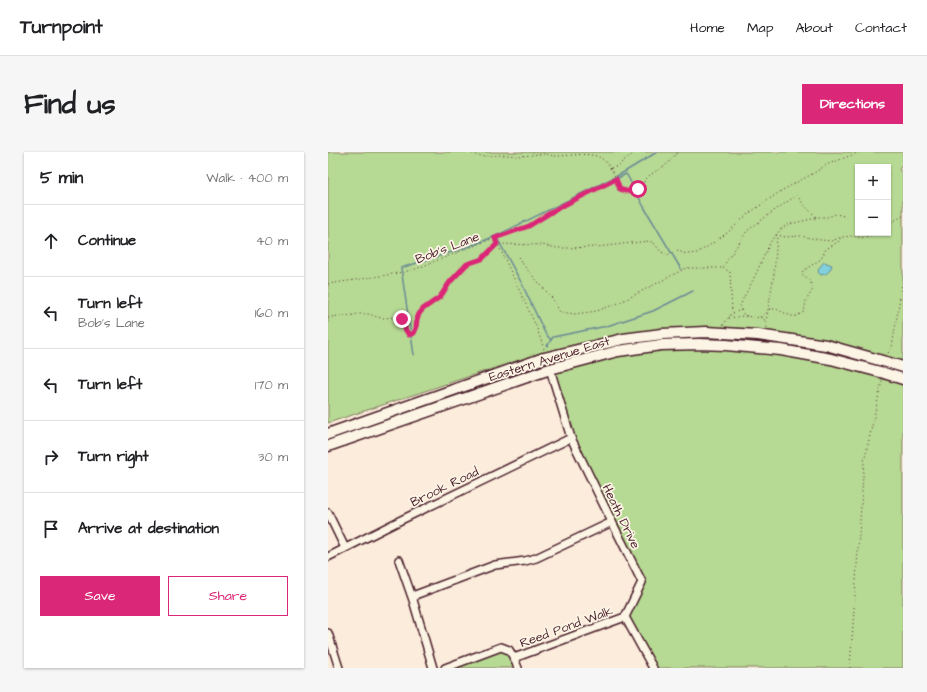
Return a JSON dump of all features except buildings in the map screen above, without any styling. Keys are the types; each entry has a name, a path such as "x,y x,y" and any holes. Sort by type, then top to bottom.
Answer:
{"highway":[{"name":"Eastern Avenue East","path":"328,434 547,357 631,338 662,334 706,332 769,336 826,346 903,367"},
{"name":"Eastern Avenue East","path":"328,446 550,369 618,351 661,345 699,344 781,350 830,359 903,379"}],"street":[{"name":"Heath Drive","path":"550,369 571,438 642,582 625,617"},
{"name":"Brook Road","path":"328,556 571,438"},
{"path":"328,513 345,548"},
{"path":"413,600 415,595 495,565 536,558 612,522"},
{"path":"399,560 413,600 433,668"},
{"path":"625,617 653,668"},
{"name":"Reed Pond Walk","path":"514,658 625,617"},
{"path":"328,633 339,668"},
{"name":"Reed Pond Walk","path":"445,668 501,648 509,650 518,668"}],"path":[{"path":"468,152 474,155 487,157 543,154 555,156 587,155 599,157 606,163 617,178 618,192"},
{"path":"610,168 619,166 623,161 636,152"},
{"path":"618,185 620,189 628,192 641,188 647,178 659,168 667,164 678,152"},
{"path":"677,250 689,254 697,253 727,233 748,214 786,188 826,165 860,152"},
{"name":"Bob's Lane","path":"328,284 413,270 529,226 558,208 617,178"},
{"path":"722,268 747,231 797,196 816,217"},
{"path":"748,316 744,315 740,306 771,241 782,228 790,224 816,217 827,217 836,214 848,217"},
{"path":"891,222 903,216"},
{"path":"776,235 786,237 800,236 832,241 842,237 854,236 861,238 868,236"},
{"path":"769,336 766,322 774,274 776,235"},
{"path":"758,318 764,315 768,310 776,309 790,316 796,316 804,312 806,301 813,289 810,281 802,274 803,271 821,260 826,249 838,242 842,237"},
{"path":"495,238 536,326 547,357"},
{"name":"Bob's Lane","path":"497,244 542,245 566,248 597,247 648,241 654,243 661,252 666,254"},
{"path":"328,318 333,316 359,314 368,314 383,318 393,317 402,319 405,329 409,335 414,333 417,319 423,309 440,297 450,282 467,264 482,259 497,244"},
{"path":"668,255 674,252"},
{"path":"518,257 524,267 552,298 560,312 575,314 597,311 622,302 686,268 722,268 730,272 732,313 723,324 723,333"},
{"path":"887,362 888,352 892,347 903,279"},
{"path":"732,313 741,310"},
{"path":"729,318 748,316 763,318 766,322"},
{"path":"850,668 864,462 884,373"}],"green space":[{"path":"328,152 903,152 903,163 899,170 903,173 903,668 653,668 625,617 642,581 571,438 550,369 543,352 328,423"},
{"path":"509,650 518,668 445,668 490,651"}],"water":[{"path":"824,262 832,265 828,272 821,275 818,272 819,268"}],"waterway":[{"path":"657,152 617,176 618,178 626,174 627,175 681,269"},
{"path":"551,340 545,333 521,282 496,236 617,176"},
{"path":"414,355 401,268 465,248 496,236"},
{"path":"547,346 553,337 607,326 653,311 693,291"}],"route":[{"path":"402,319 405,329 409,335 414,333 416,331 417,319 423,309 440,297 450,282 467,264 482,259 497,244 495,238 529,226 558,208 616,179 620,189 628,192 638,189"}]}
